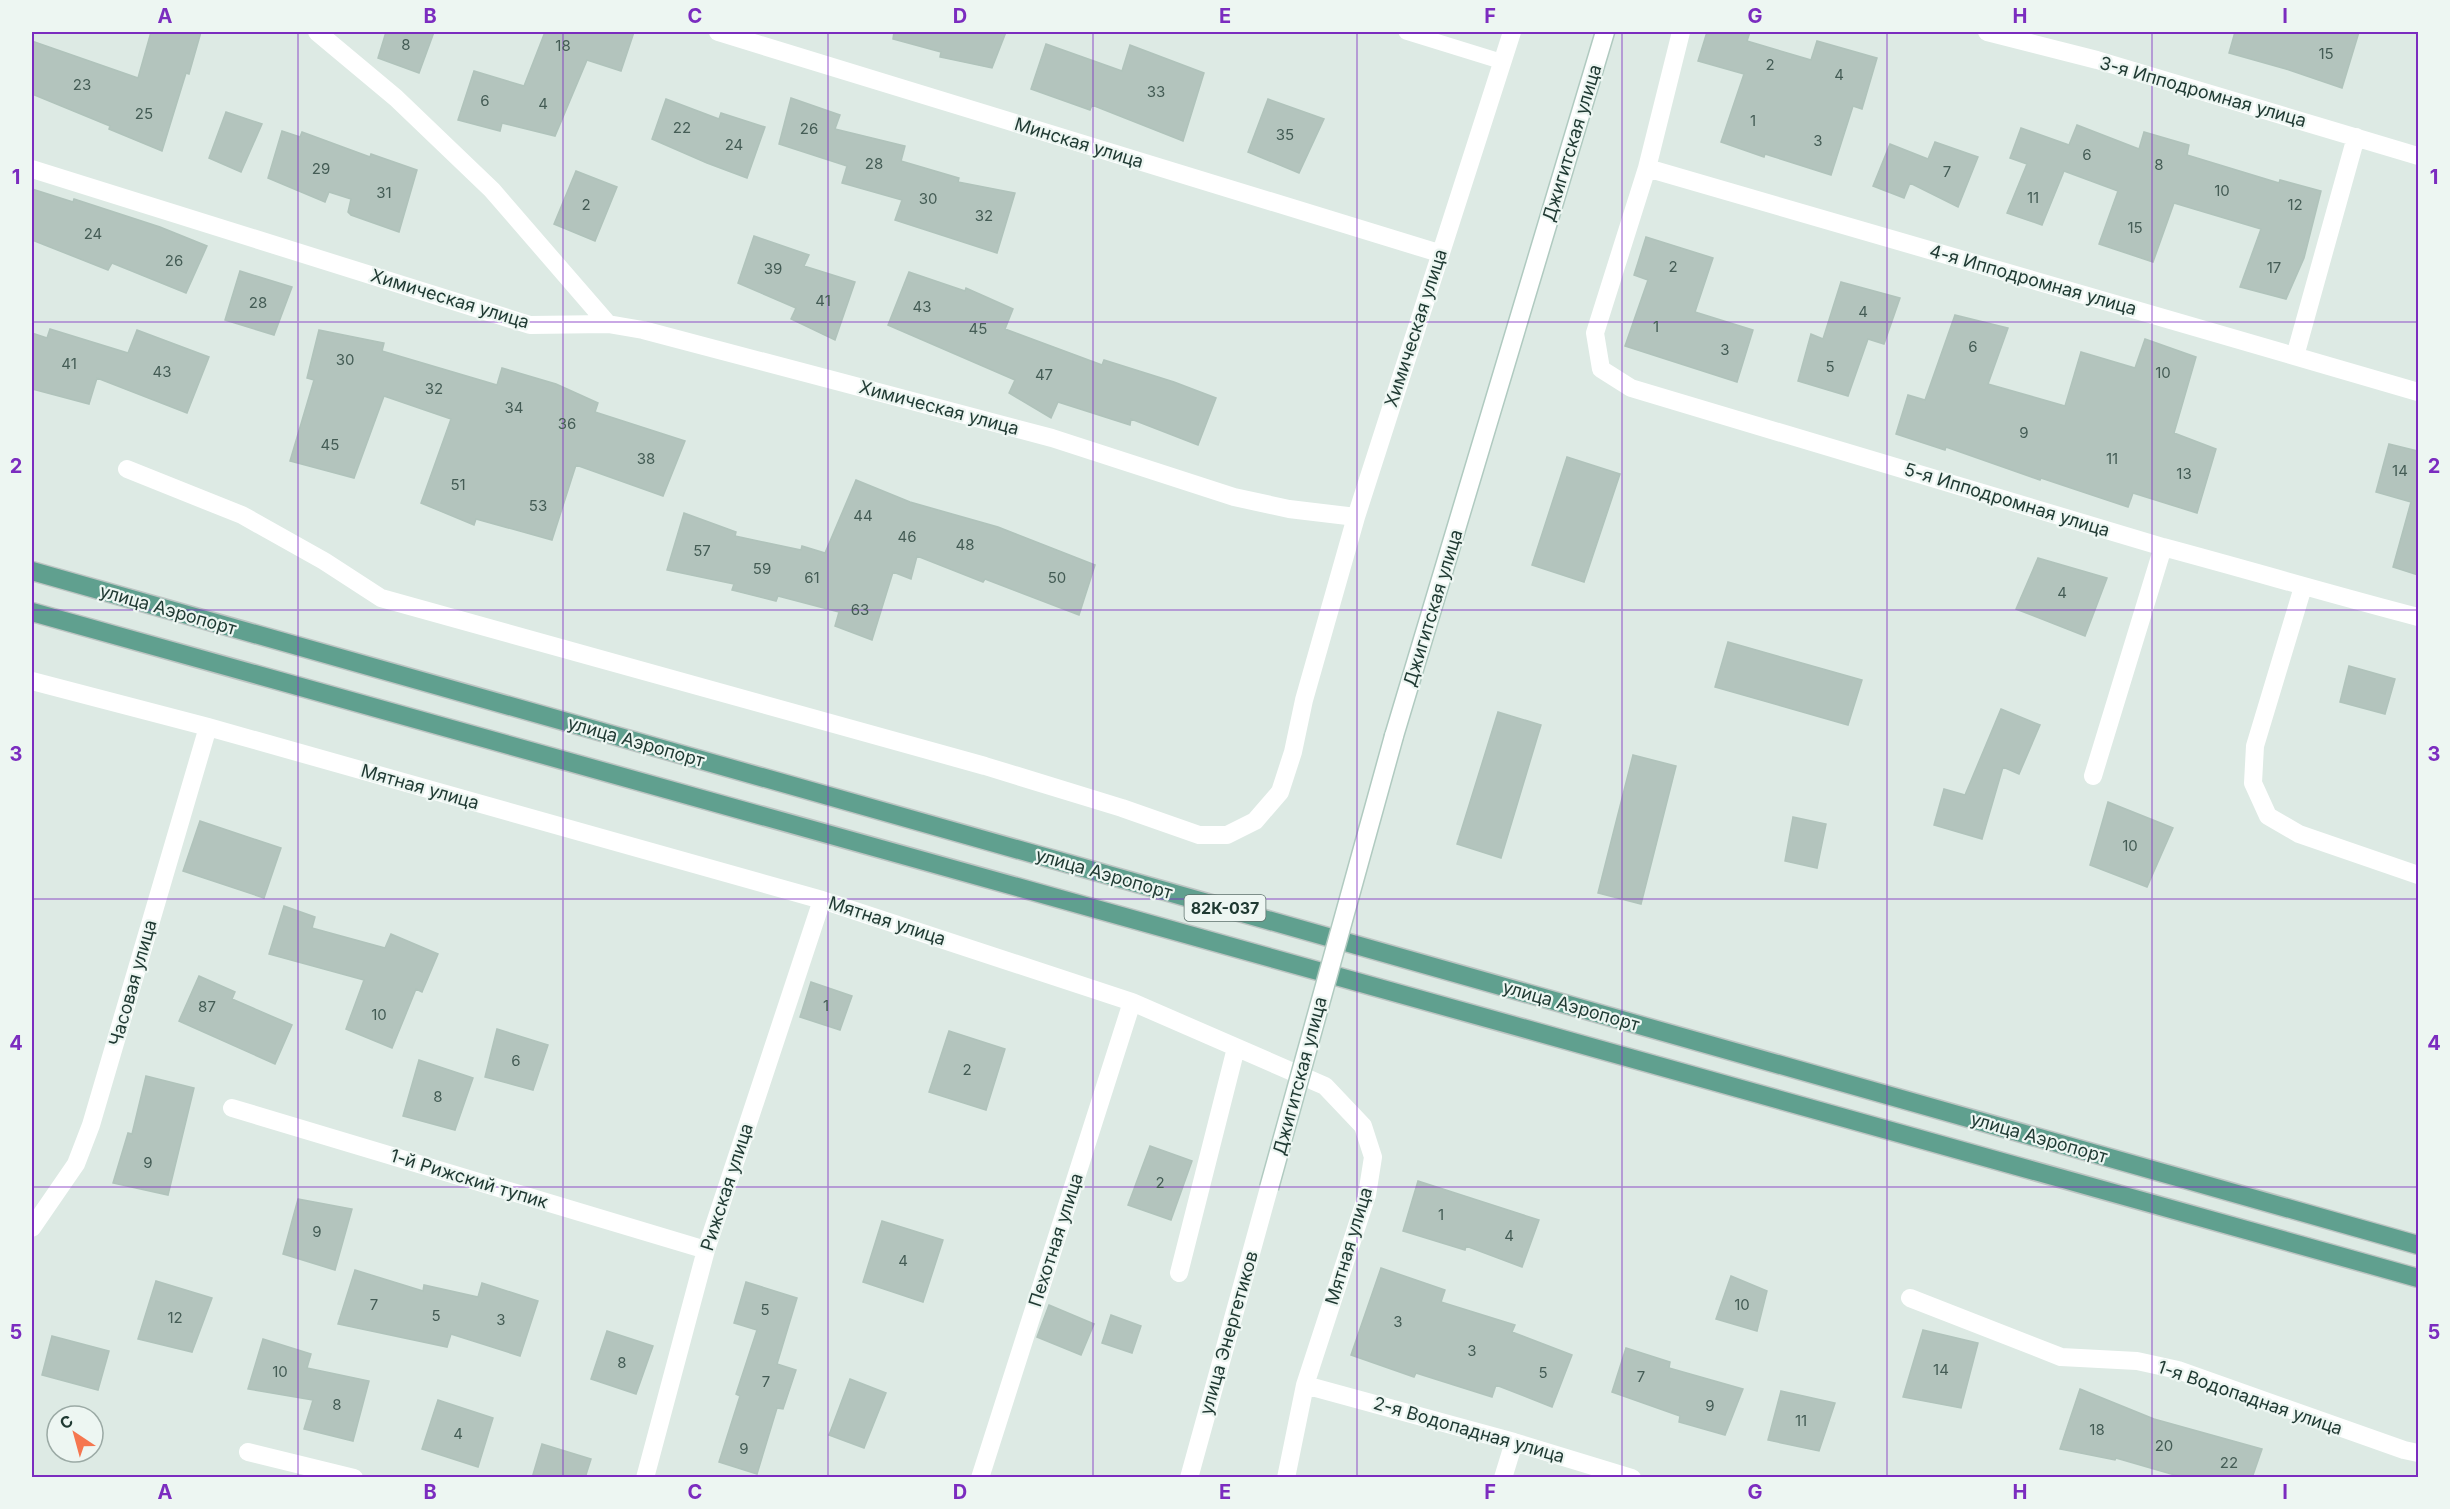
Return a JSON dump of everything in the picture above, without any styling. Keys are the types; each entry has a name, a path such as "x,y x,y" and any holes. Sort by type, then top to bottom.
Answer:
{"main road":[{"name":"улица Аэропорт","path":"32,572 2418,1245"},
{"name":"улица Аэропорт","path":"32,612 2418,1278"}],"street":[{"path":"317,32 396,98 492,190 608,324"},
{"name":"Минская улица","path":"718,32 1439,253"},
{"name":"Химическая улица","path":"32,169 530,325 608,324 643,330 1052,438 1234,497 1289,509 1356,518 1439,253 1512,32"},
{"name":"Джигитская улица","path":"1269,1188 1394,736 1605,32"},
{"path":"1647,168 1681,32"},
{"name":"3-я Ипподромная улица","path":"1986,32 2097,60 2418,156"},
{"path":"2295,356 2356,137"},
{"name":"4-я Ипподромная улица","path":"1647,168 2418,392"},
{"name":"5-я Ипподромная улица","path":"1647,168 1595,333 1601,369 1631,388 2163,547 2418,617"},
{"path":"127,469 242,515 324,561 381,598 985,766 1122,808 1199,835 1227,835 1255,821 1280,792 1293,752 1304,700 1356,518"},
{"path":"2092,777 2163,547"},
{"path":"2303,587 2255,746 2253,783 2268,816 2299,834 2418,875"},
{"name":"Мятная улица","path":"32,681 208,727 822,900 1131,1002 1325,1086 1363,1126 1373,1157 1367,1196 1305,1385 1286,1478"},
{"name":"Часовая улица","path":"32,1228 75,1164 91,1125 208,727"},
{"name":"Рижская улица","path":"645,1478 706,1250 822,900"},
{"name":"Пехотная улица","path":"980,1478 1131,1002"},
{"path":"1179,1273 1236,1048"},
{"name":"1-й Рижский тупик","path":"232,1108 706,1250"},
{"name":"улица Энергетиков","path":"1189,1478 1269,1188"},
{"name":"1-я Водопадная улица","path":"1910,1298 2061,1357 2137,1361 2178,1370 2418,1453"},
{"name":"2-я Водопадная улица","path":"1305,1385 1514,1442 1632,1478"},
{"path":"1503,1478 1514,1442"},
{"path":"248,1452 354,1478"}],"lane":[{"path":"1406,32 1503,62"}],"building":[{"path":"151,32 201,32 162,151 109,129 110,126 32,94 32,41 138,78"},
{"path":"386,32 434,32 419,73 378,58"},
{"path":"545,32 634,32 621,71 587,60 555,136 502,123 500,131 458,120 474,71 524,86"},
{"path":"894,32 1006,32 992,68 940,57 941,52 893,39"},
{"path":"1707,32 1750,32 1747,41 1811,60 1817,41 1877,58 1862,109 1853,106 1831,175 1765,154 1764,157 1721,142 1744,74 1698,61"},
{"path":"2235,32 2359,32 2342,88 2229,53"},
{"path":"1046,44 1122,71 1130,45 1204,73 1183,141 1092,105 1090,110 1031,89"},
{"path":"791,98 840,115 835,129 905,146 901,161 959,178 958,182 1015,193 997,253 895,220 902,200 842,183 847,166 779,144"},
{"path":"666,99 719,119 721,113 765,127 747,178 652,139"},
{"path":"1268,99 1324,119 1299,173 1248,152"},
{"path":"226,112 262,124 241,172 209,158"},
{"path":"2077,125 2139,149 2144,132 2189,145 2187,155 2279,183 2280,180 2321,191 2304,258 2286,299 2240,287 2261,229 2174,203 2153,262 2099,244 2118,191 2064,171 2042,225 2007,213 2027,164 2010,158 2021,128 2069,145"},
{"path":"282,131 300,137 302,132 370,157 371,154 417,170 399,232 351,215 348,212 351,199 329,192 325,202 268,178"},
{"path":"1935,142 1978,157 1958,207 1910,183 1904,198 1873,186 1890,144 1928,159"},
{"path":"576,171 617,187 595,241 554,224"},
{"path":"32,189 73,202 74,199 160,227 207,246 186,293 112,263 108,270 32,240"},
{"path":"754,236 809,255 804,266 855,282 835,340 791,319 796,308 738,283"},
{"path":"1646,237 1713,258 1695,312 1753,330 1737,382 1625,346 1648,280 1634,275"},
{"path":"240,271 292,287 274,335 225,320"},
{"path":"909,272 965,291 966,288 1013,309 1005,329 1102,365 1104,360 1216,398 1198,445 1131,419 1130,425 1058,402 1051,418 1009,393 1015,380 888,325"},
{"path":"1841,282 1900,298 1884,344 1868,339 1848,396 1798,381 1811,334 1823,339"},
{"path":"1955,315 2008,328 1988,384 2065,406 2081,352 2135,368 2145,339 2196,357 2174,433 2216,449 2197,513 2133,493 2128,507 2041,478 2040,480 1946,447 1945,450 1896,434 1908,395 1925,400"},
{"path":"50,329 128,353 137,330 209,357 187,413 97,378 89,404 32,389 32,333 47,338"},
{"path":"319,330 384,343 382,351 497,385 502,368 556,384 598,403 595,412 685,441 663,496 576,465 552,540 476,519 474,525 421,503 451,419 384,396 354,478 290,461 314,380 307,378"},
{"path":"2389,444 2418,451 2418,575 2393,567 2411,502 2376,492"},
{"path":"1567,457 1620,474 1584,582 1532,565"},
{"path":"856,480 910,502 998,527 1095,565 1079,615 985,579 983,582 917,556 911,579 893,572 872,640 835,626 839,612 778,596 776,601 732,590 734,584 667,570 684,513 736,532 735,536 801,550 802,546 825,553"},
{"path":"2038,558 2107,578 2085,636 2016,609"},
{"path":"1728,642 1862,680 1848,725 1715,687"},
{"path":"2349,666 2395,679 2385,714 2340,702"},
{"path":"2001,709 2040,725 2019,774 2003,767 1982,839 1934,825 1944,789 1965,795"},
{"path":"1498,712 1541,725 1501,858 1457,844"},
{"path":"1633,755 1676,766 1641,904 1598,893"},
{"path":"2108,802 2173,828 2147,887 2090,865"},
{"path":"1793,817 1826,824 1817,868 1785,861"},
{"path":"200,821 281,848 264,898 183,871"},
{"path":"284,906 315,917 312,928 385,948 391,934 438,954 422,992 416,989 392,1048 346,1029 364,980 269,954"},
{"path":"199,976 235,992 232,999 292,1025 275,1064 179,1021"},
{"path":"811,982 852,996 840,1030 800,1017"},
{"path":"497,1029 548,1045 533,1090 485,1077"},
{"path":"949,1031 1005,1049 986,1110 929,1092"},
{"path":"419,1060 473,1078 455,1130 403,1116"},
{"path":"146,1076 194,1088 168,1195 113,1183 128,1133 132,1134"},
{"path":"1150,1146 1192,1161 1171,1220 1128,1205"},
{"path":"1418,1181 1539,1220 1522,1267 1466,1246 1465,1250 1403,1231"},
{"path":"298,1199 352,1209 335,1270 283,1254"},
{"path":"882,1221 943,1240 923,1302 863,1282"},
{"path":"1381,1268 1445,1290 1441,1302 1515,1325 1512,1332 1572,1355 1552,1407 1496,1385 1492,1397 1416,1373 1414,1377 1351,1355"},
{"path":"355,1270 423,1291 424,1285 478,1297 482,1283 538,1301 520,1356 451,1334 447,1347 338,1324"},
{"path":"1731,1276 1767,1291 1757,1331 1716,1319"},
{"path":"156,1281 212,1298 192,1352 138,1339"},
{"path":"746,1282 797,1298 777,1364 796,1370 783,1409 777,1408 757,1474 719,1462 740,1396 736,1394 757,1330 734,1323"},
{"path":"1049,1305 1094,1324 1081,1355 1037,1337"},
{"path":"1111,1315 1141,1326 1132,1353 1102,1343"},
{"path":"1923,1330 1978,1343 1961,1408 1903,1397"},
{"path":"607,1331 653,1346 636,1394 591,1379"},
{"path":"52,1336 109,1351 98,1390 42,1375"},
{"path":"263,1339 311,1354 307,1368 369,1381 353,1441 304,1429 313,1400 248,1389"},
{"path":"1626,1348 1670,1362 1669,1368 1743,1389 1725,1435 1679,1422 1680,1416 1612,1392"},
{"path":"850,1379 886,1393 864,1448 829,1435"},
{"path":"2080,1389 2154,1419 2262,1449 2252,1478 2185,1478 2116,1458 2115,1460 2060,1449"},
{"path":"1781,1391 1835,1403 1819,1451 1768,1440"},
{"path":"438,1400 493,1418 478,1467 422,1449"},
{"path":"542,1444 591,1459 585,1478 532,1478"}]}
